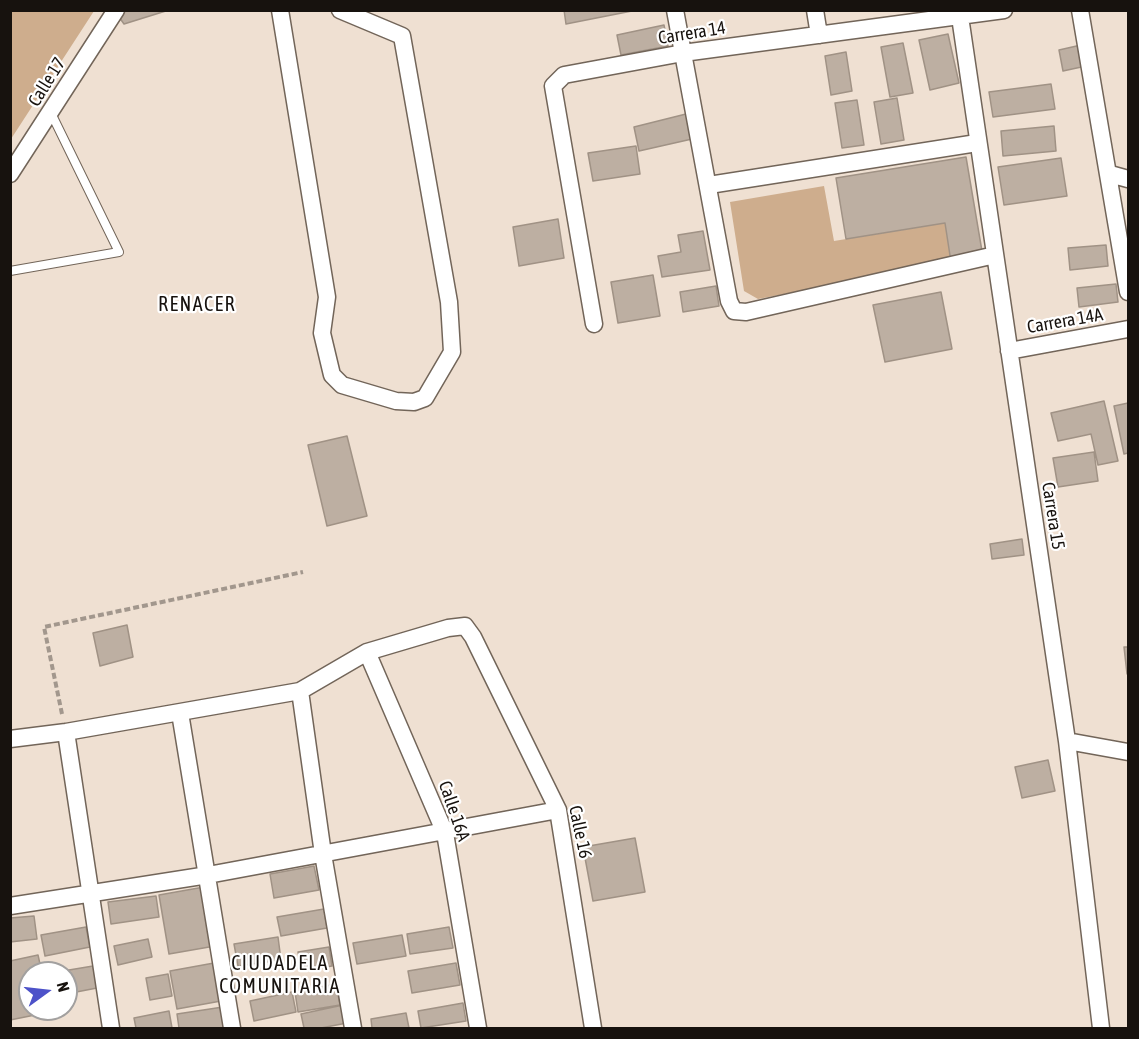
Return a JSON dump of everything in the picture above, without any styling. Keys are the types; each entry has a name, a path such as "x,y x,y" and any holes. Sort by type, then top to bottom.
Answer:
{"street":[{"name":"Calle 17","path":"10,174 51,114 116,10"},
{"path":"280,10 327,297 322,333 332,375 342,385 396,401 414,402 425,398 452,352 449,302 402,36 340,10"},
{"path":"675,10 729,301 734,310 746,312 995,255"},
{"path":"815,10 819,35"},
{"name":"Carrera 14","path":"594,324 553,86 564,75 683,53 959,13 1004,10"},
{"path":"1080,10 1110,174 1128,292"},
{"name":"Carrera 15","path":"959,13 1067,741 1101,1029"},
{"path":"709,185 977,143"},
{"path":"1110,174 1128,179"},
{"name":"Carrera 14A","path":"1009,351 1128,329"},
{"name":"Calle 16","path":"367,652 448,628 465,626 473,637 558,810 593,1029"},
{"path":"10,740 300,691 367,652"},
{"name":"Calle 16A","path":"367,652 445,833 478,1029"},
{"path":"300,691 323,854 353,1029"},
{"path":"180,713 232,1029"},
{"path":"66,732 111,1029"},
{"path":"1067,741 1128,752"},
{"path":"10,906 208,875 445,833 558,810"}],"lane":[{"path":"10,271 119,252 51,114"}],"path":[{"path":"66,732 44,627 303,572"}],"shaded area":[{"path":"10,11 94,11 11,139"},
{"path":"824,186 834,241 945,223 951,262 758,299 744,291 730,202"}],"building":[{"path":"125,10 169,10 124,24 119,17"},
{"path":"564,10 637,10 566,24"},
{"path":"664,25 668,46 621,55 617,35"},
{"path":"948,34 959,83 930,90 919,40"},
{"path":"903,43 913,93 890,97 881,47"},
{"path":"1081,45 1086,66 1063,71 1059,50"},
{"path":"846,52 852,91 831,95 825,56"},
{"path":"1051,84 1055,109 993,117 989,92"},
{"path":"897,98 904,140 881,144 874,102"},
{"path":"857,100 864,145 842,148 835,103"},
{"path":"686,114 692,139 639,151 634,127"},
{"path":"1054,126 1056,151 1003,156 1001,131"},
{"path":"636,146 640,174 593,181 588,153"},
{"path":"966,157 983,257 951,262 945,223 846,239 836,178"},
{"path":"1061,158 1067,196 1004,205 998,167"},
{"path":"558,219 564,258 519,266 513,227"},
{"path":"703,231 710,270 662,277 658,256 681,252 678,235"},
{"path":"1106,245 1108,266 1070,270 1068,248"},
{"path":"653,275 660,316 618,323 611,282"},
{"path":"1116,284 1118,302 1079,307 1077,288"},
{"path":"716,286 719,306 683,312 680,292"},
{"path":"941,292 952,349 885,362 873,305"},
{"path":"1104,401 1118,461 1098,465 1091,434 1058,441 1051,413"},
{"path":"1128,403 1128,453 1124,454 1114,406"},
{"path":"347,436 367,516 327,526 308,445"},
{"path":"1094,452 1098,481 1058,487 1053,458"},
{"path":"1022,539 1024,555 992,559 990,544"},
{"path":"127,625 133,657 100,666 93,633"},
{"path":"1124,647 1128,647 1128,674 1127,674"},
{"path":"1048,760 1055,791 1022,798 1015,767"},
{"path":"635,838 645,892 593,901 583,847"},
{"path":"314,866 319,890 274,898 270,874"},
{"path":"204,887 215,946 169,954 159,895"},
{"path":"156,896 159,917 111,924 108,902"},
{"path":"324,909 327,928 281,936 277,917"},
{"path":"34,916 37,939 10,942 10,918"},
{"path":"86,927 90,947 45,956 41,935"},
{"path":"449,927 453,948 410,954 407,934"},
{"path":"402,935 406,956 357,964 353,943"},
{"path":"278,937 281,960 238,966 234,944"},
{"path":"148,939 152,957 118,965 114,946"},
{"path":"329,947 332,966 301,971 298,952"},
{"path":"38,955 39,961 18,961 18,1018 10,1020 10,961"},
{"path":"214,963 221,1001 177,1009 170,971"},
{"path":"456,963 460,985 412,993 408,971"},
{"path":"93,966 97,988 78,992 78,968"},
{"path":"168,974 172,996 150,1000 146,978"},
{"path":"336,984 340,1005 298,1012 295,992"},
{"path":"292,992 296,1012 254,1021 250,1001"},
{"path":"463,1003 466,1021 421,1028 418,1011"},
{"path":"343,1005 347,1023 321,1028 304,1028 301,1014"},
{"path":"223,1007 227,1028 179,1028 177,1014"},
{"path":"169,1011 172,1028 136,1028 134,1018"},
{"path":"406,1013 409,1028 372,1028 371,1019"}],"district":[{"name":"RENACER","path":"197,305"},
{"name":"CIUDADELA COMUNITARIA","path":"280,976"}]}
